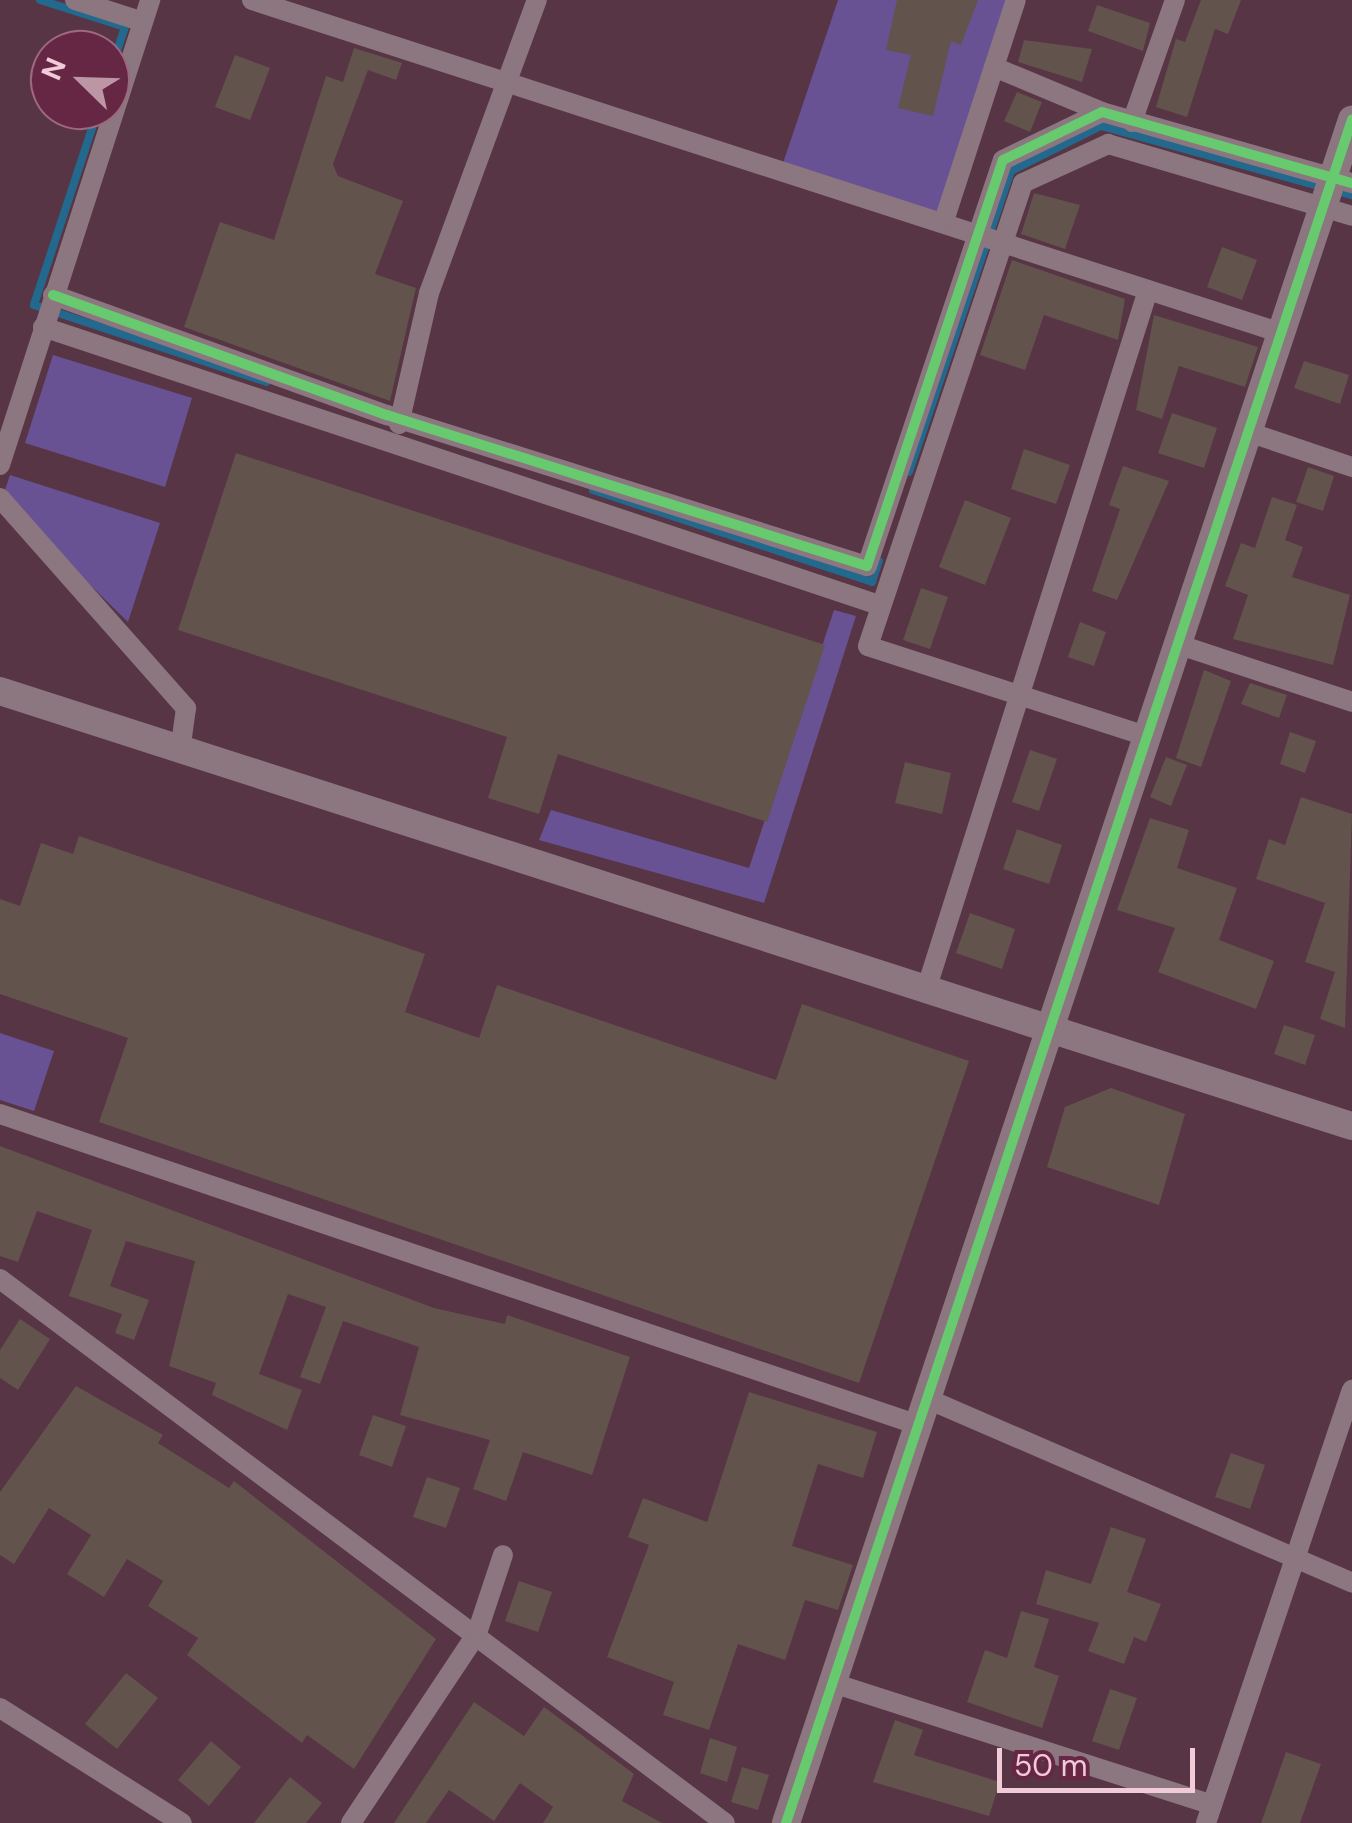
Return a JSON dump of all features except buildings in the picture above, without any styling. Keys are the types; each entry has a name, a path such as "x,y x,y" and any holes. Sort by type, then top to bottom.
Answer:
{"street":[{"path":"75,0 143,22"},
{"path":"0,465 150,0"},
{"path":"252,0 280,4 507,88 944,220 1284,334"},
{"path":"395,441 429,293 537,0"},
{"path":"944,220 1016,0"},
{"path":"1132,122 1175,0"},
{"path":"994,67 1132,122 1343,180"},
{"path":"54,295 866,566 1003,160 1102,112"},
{"path":"786,1823 1054,1031 1324,207 1343,180 1352,120"},
{"path":"1149,737 868,646 1022,183 1108,144 1352,216"},
{"path":"926,990 1148,290"},
{"path":"43,327 879,605"},
{"path":"1251,433 1352,467"},
{"path":"0,498 186,708 180,752"},
{"path":"1180,645 1352,702"},
{"path":"0,691 1352,1126"},
{"path":"0,1114 925,1413 1352,1583"},
{"path":"0,1279 477,1633 725,1823"},
{"path":"836,1684 1209,1814 1352,1390"},
{"path":"352,1823 477,1633 503,1555"},
{"path":"0,1708 182,1823"}],"shaded area":[{"path":"838,0 1011,0 944,221 780,172"},
{"path":"53,355 192,398 165,487 25,443"},
{"path":"10,475 160,523 128,622 2,499"},
{"path":"834,610 856,616 764,903 539,840 551,810 749,868"},
{"path":"0,1033 54,1051 34,1111 0,1100"}],"waterway":[{"path":"40,0 125,27 124,30"},
{"path":"909,472 1011,171 1101,126 1352,195"},
{"path":"91,130 34,305 267,382"},
{"path":"593,490 872,582 879,561"}],"cycle path":[{"path":"53,295 387,415 867,566 1003,160 1102,112 1352,183"},
{"path":"786,1823 1352,120"}]}
